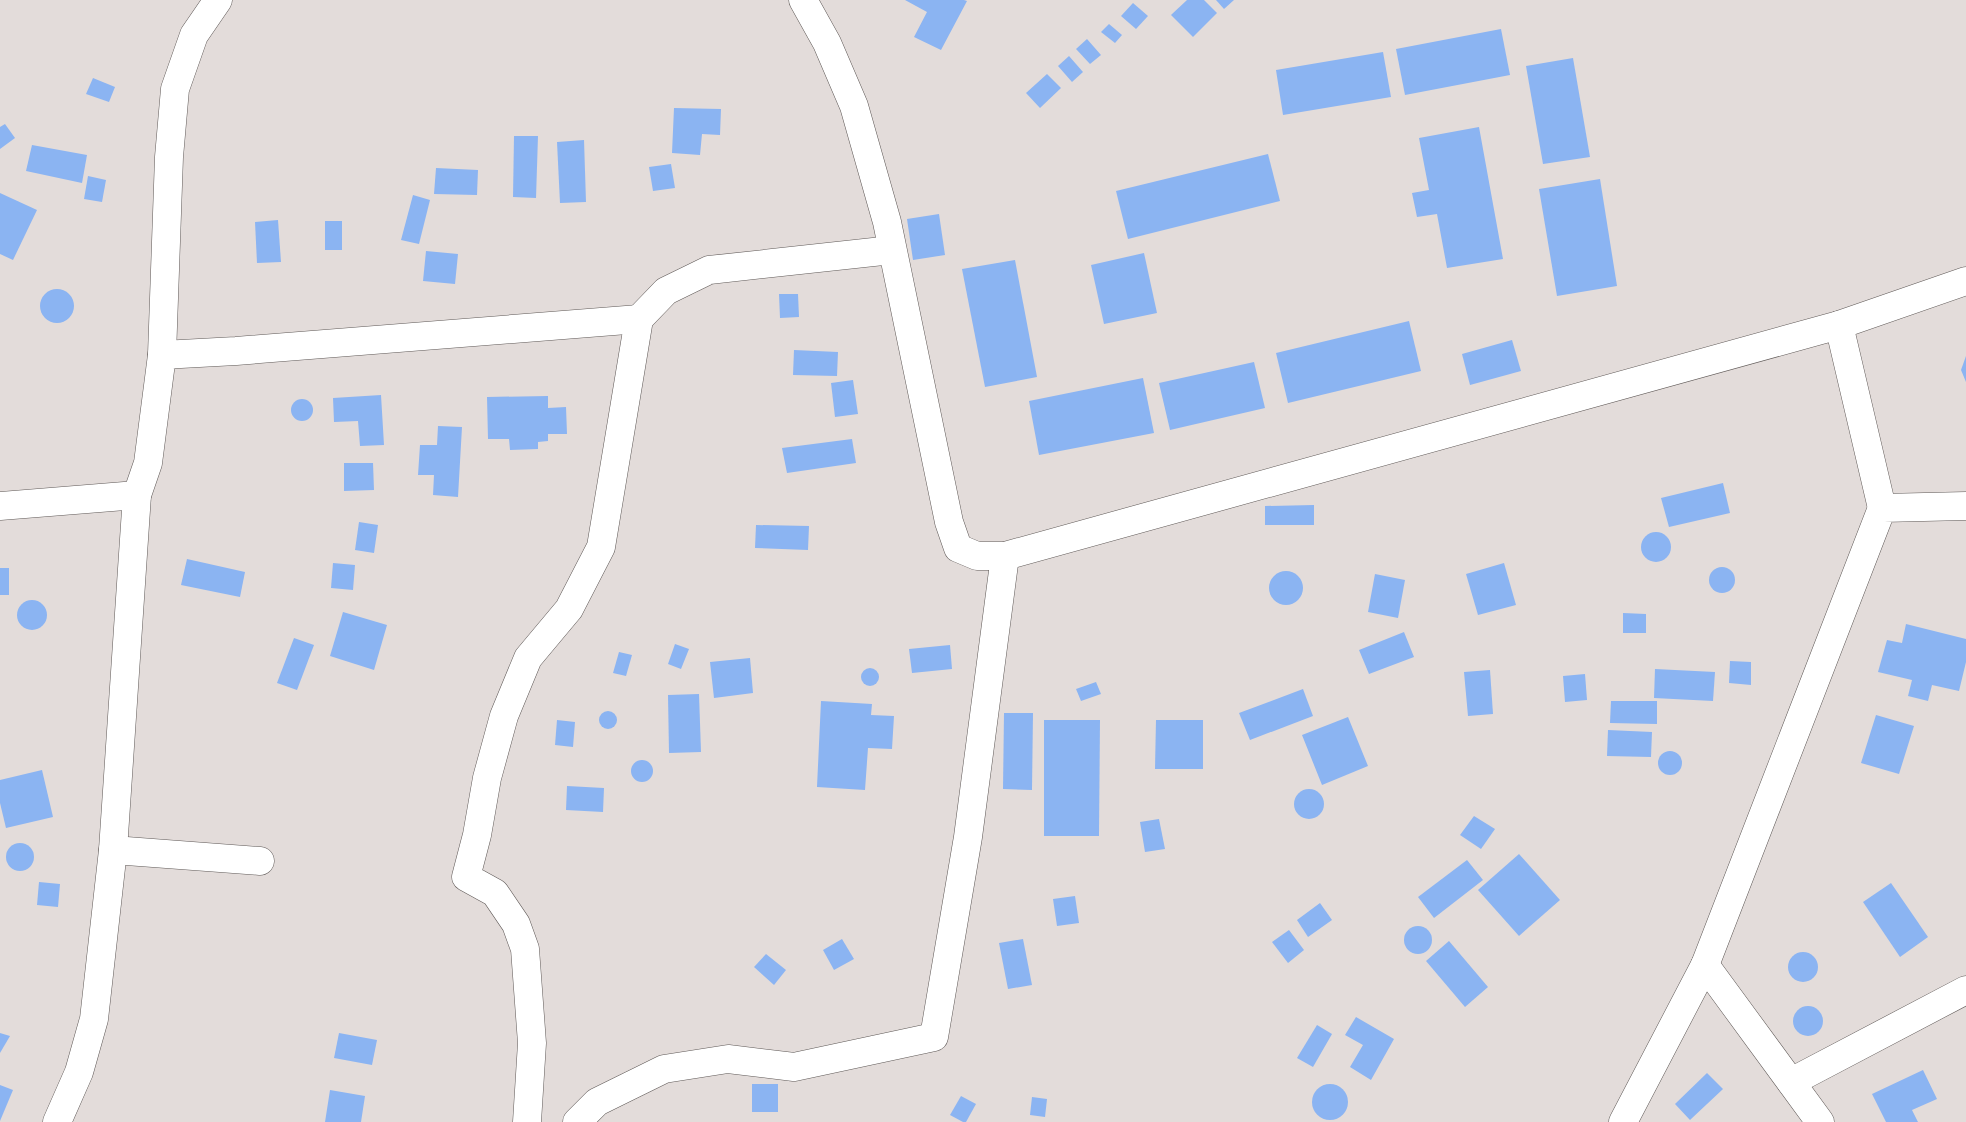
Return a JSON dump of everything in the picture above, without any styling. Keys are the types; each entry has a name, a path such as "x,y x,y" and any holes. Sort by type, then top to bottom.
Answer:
{"street":[{"path":"57,1122 79,1072 94,1019 113,850 137,495 148,463 162,355 170,156 176,89 194,36 218,0"},
{"path":"803,0 827,43 854,106 887,222 948,522 958,548 978,556 1005,556 1839,325 1966,281"},
{"path":"527,1122 532,1043 525,949 516,924 494,893 466,877 477,836 487,778 504,716 528,658 569,609 600,547 639,319 666,291 709,270 892,250"},
{"path":"162,355 236,351 639,319"},
{"path":"1623,1122 1705,966 1882,508 1839,325"},
{"path":"0,506 137,495"},
{"path":"1882,508 1966,506"},
{"path":"577,1122 597,1102 664,1069 728,1058 794,1068 934,1037 968,837 1005,556"},
{"path":"113,850 260,861"},
{"path":"1705,966 1820,1122"},
{"path":"1791,1082 1966,990"}],"building":[{"path":"905,0 967,1 941,50 914,37 927,12"},
{"path":"1187,0 1204,0 1217,13 1193,37 1171,15"},
{"path":"1216,0 1234,0 1224,9"},
{"path":"1133,3 1148,16 1136,29 1121,16"},
{"path":"1109,24 1122,35 1115,43 1101,32"},
{"path":"1501,29 1510,75 1405,95 1396,49"},
{"path":"1087,39 1101,55 1090,64 1076,49"},
{"path":"1383,52 1391,97 1283,115 1276,70"},
{"path":"1069,56 1083,72 1072,82 1058,66"},
{"path":"1573,58 1590,157 1543,164 1526,66"},
{"path":"1047,74 1061,88 1040,108 1026,93"},
{"path":"93,78 115,87 109,102 86,94"},
{"path":"674,108 721,109 720,135 702,134 700,155 672,153"},
{"path":"5,124 15,138 0,149 0,127"},
{"path":"1479,127 1503,259 1447,268 1437,214 1417,217 1412,193 1429,190 1419,138"},
{"path":"514,136 538,136 536,198 513,197"},
{"path":"584,140 586,202 560,203 557,142"},
{"path":"32,145 87,155 82,183 26,171"},
{"path":"1268,154 1280,201 1128,239 1116,191"},
{"path":"671,164 675,188 653,191 649,167"},
{"path":"436,168 478,170 477,195 434,194"},
{"path":"88,176 106,180 102,202 84,199"},
{"path":"1600,179 1617,286 1557,296 1539,189"},
{"path":"0,193 37,210 13,260 0,254"},
{"path":"413,195 430,200 419,244 401,240"},
{"path":"939,214 945,255 913,260 907,219"},
{"path":"278,220 281,262 257,263 255,222"},
{"path":"325,221 342,221 342,250 325,250"},
{"path":"426,251 458,254 455,284 423,281"},
{"path":"1144,253 1157,313 1104,324 1091,265"},
{"path":"1015,260 1037,377 985,387 962,269"},
{"path":"57,289 64,290 69,294 73,299 73,313 69,318 64,322 57,323 50,322 45,318 41,313 40,306 41,299 45,294 50,290"},
{"path":"779,294 798,294 799,317 780,318"},
{"path":"1409,321 1421,371 1288,403 1276,353"},
{"path":"1512,340 1521,371 1470,385 1462,354"},
{"path":"794,350 838,352 837,376 793,375"},
{"path":"1966,356 1966,382 1961,370"},
{"path":"1254,362 1265,408 1170,430 1159,383"},
{"path":"1143,378 1154,433 1039,455 1029,401"},
{"path":"853,380 858,414 835,417 831,383"},
{"path":"381,395 384,445 360,446 358,421 334,422 333,398"},
{"path":"548,396 548,408 566,407 567,434 548,434 548,441 538,442 538,449 510,450 509,439 488,439 487,397"},
{"path":"302,399 312,406 313,410 306,420 302,421 292,414 291,410 298,400"},
{"path":"438,426 462,427 458,497 433,495 434,475 418,475 420,445 437,445"},
{"path":"852,439 856,463 787,473 782,448"},
{"path":"344,463 373,463 374,490 344,491"},
{"path":"1723,483 1730,513 1669,527 1661,498"},
{"path":"1314,505 1314,525 1265,525 1265,506"},
{"path":"359,522 378,525 374,553 355,550"},
{"path":"756,525 809,526 808,550 755,548"},
{"path":"1656,532 1662,533 1670,541 1670,553 1662,561 1656,562 1650,561 1642,553 1641,547 1642,541 1650,533"},
{"path":"187,559 245,572 240,597 181,585"},
{"path":"333,563 355,565 353,590 331,588"},
{"path":"1504,563 1516,605 1478,615 1466,574"},
{"path":"1722,567 1731,571 1735,580 1731,589 1722,593 1713,589 1709,580 1713,571"},
{"path":"0,568 9,568 9,595 0,595"},
{"path":"1286,571 1293,572 1298,576 1302,581 1302,595 1298,600 1293,604 1286,605 1279,604 1274,600 1270,595 1269,588 1270,581 1274,576 1279,572"},
{"path":"1375,574 1405,580 1398,618 1368,612"},
{"path":"32,600 38,601 46,609 46,621 38,629 32,630 26,629 18,621 17,615 18,609 26,601"},
{"path":"343,612 387,625 374,670 330,656"},
{"path":"1623,613 1646,614 1646,633 1623,633"},
{"path":"1906,624 1966,639 1966,662 1959,691 1932,685 1928,701 1908,696 1912,680 1878,672 1887,640 1902,643"},
{"path":"1404,632 1414,657 1369,674 1359,650"},
{"path":"294,638 314,645 297,690 277,683"},
{"path":"675,644 689,649 681,669 668,664"},
{"path":"950,645 952,669 912,673 909,649"},
{"path":"619,652 632,655 626,676 613,673"},
{"path":"750,658 753,693 714,698 710,662"},
{"path":"1730,661 1751,662 1751,685 1729,683"},
{"path":"870,668 876,671 879,677 876,683 870,686 864,683 861,677 864,671"},
{"path":"1655,669 1715,672 1713,701 1654,698"},
{"path":"1490,670 1493,714 1468,716 1464,672"},
{"path":"1585,674 1587,700 1565,702 1563,676"},
{"path":"1096,682 1101,694 1081,701 1076,689"},
{"path":"1303,689 1313,716 1250,740 1239,713"},
{"path":"699,694 701,752 669,753 668,695"},
{"path":"821,701 872,704 871,715 894,716 892,749 868,748 865,790 817,787"},
{"path":"1611,701 1657,701 1657,724 1610,723"},
{"path":"608,711 614,714 617,720 614,726 608,729 602,726 599,720 602,714"},
{"path":"1004,713 1033,713 1032,790 1003,789"},
{"path":"1876,715 1914,726 1899,774 1861,763"},
{"path":"1348,717 1368,766 1322,785 1302,735"},
{"path":"557,720 575,722 573,747 555,745"},
{"path":"1044,720 1100,720 1099,836 1044,836"},
{"path":"1156,720 1203,720 1203,769 1155,769"},
{"path":"1608,730 1652,732 1651,757 1607,756"},
{"path":"1670,751 1675,752 1681,758 1681,768 1675,774 1670,775 1665,774 1659,768 1658,763 1659,758 1665,752"},
{"path":"642,760 650,763 653,771 650,779 642,782 634,779 631,771 634,763"},
{"path":"42,770 53,817 6,828 0,803 0,780"},
{"path":"567,786 604,788 603,812 566,810"},
{"path":"1309,789 1320,793 1324,804 1320,815 1309,819 1298,815 1294,804 1298,793"},
{"path":"1474,816 1495,829 1481,849 1460,835"},
{"path":"1159,819 1165,849 1145,852 1140,822"},
{"path":"20,843 30,847 34,857 30,867 20,871 10,867 6,857 10,847"},
{"path":"1519,854 1560,900 1519,936 1478,890"},
{"path":"1467,860 1483,880 1434,918 1418,897"},
{"path":"39,882 60,884 58,907 37,905"},
{"path":"1891,883 1928,937 1900,957 1863,902"},
{"path":"1075,896 1079,923 1057,926 1053,899"},
{"path":"1320,903 1332,920 1308,937 1297,920"},
{"path":"1418,926 1428,930 1432,940 1428,950 1418,954 1408,950 1404,940 1408,930"},
{"path":"1289,930 1304,950 1288,963 1272,942"},
{"path":"842,939 854,959 834,970 823,950"},
{"path":"1023,939 1032,985 1008,989 999,943"},
{"path":"1449,941 1488,987 1465,1007 1426,961"},
{"path":"1803,952 1814,956 1818,967 1814,978 1803,982 1792,978 1788,967 1792,956"},
{"path":"766,954 786,970 774,985 754,967"},
{"path":"1808,1006 1819,1010 1823,1021 1819,1032 1808,1036 1797,1032 1793,1021 1797,1010"},
{"path":"1356,1017 1394,1039 1371,1080 1350,1067 1363,1045 1345,1035"},
{"path":"1317,1025 1332,1034 1313,1067 1297,1058"},
{"path":"0,1033 10,1036 0,1053"},
{"path":"339,1033 377,1040 372,1065 334,1058"},
{"path":"1923,1070 1937,1099 1912,1110 1918,1122 1886,1122 1872,1094"},
{"path":"1707,1073 1723,1089 1690,1120 1675,1104"},
{"path":"752,1084 778,1084 778,1112 752,1112"},
{"path":"1330,1084 1342,1090 1348,1102 1342,1114 1330,1120 1318,1114 1312,1102 1318,1090"},
{"path":"0,1085 13,1090 0,1121"},
{"path":"330,1090 365,1096 361,1122 325,1122"},
{"path":"961,1096 976,1104 966,1122 950,1115"},
{"path":"1032,1097 1047,1099 1045,1117 1030,1115"}]}
